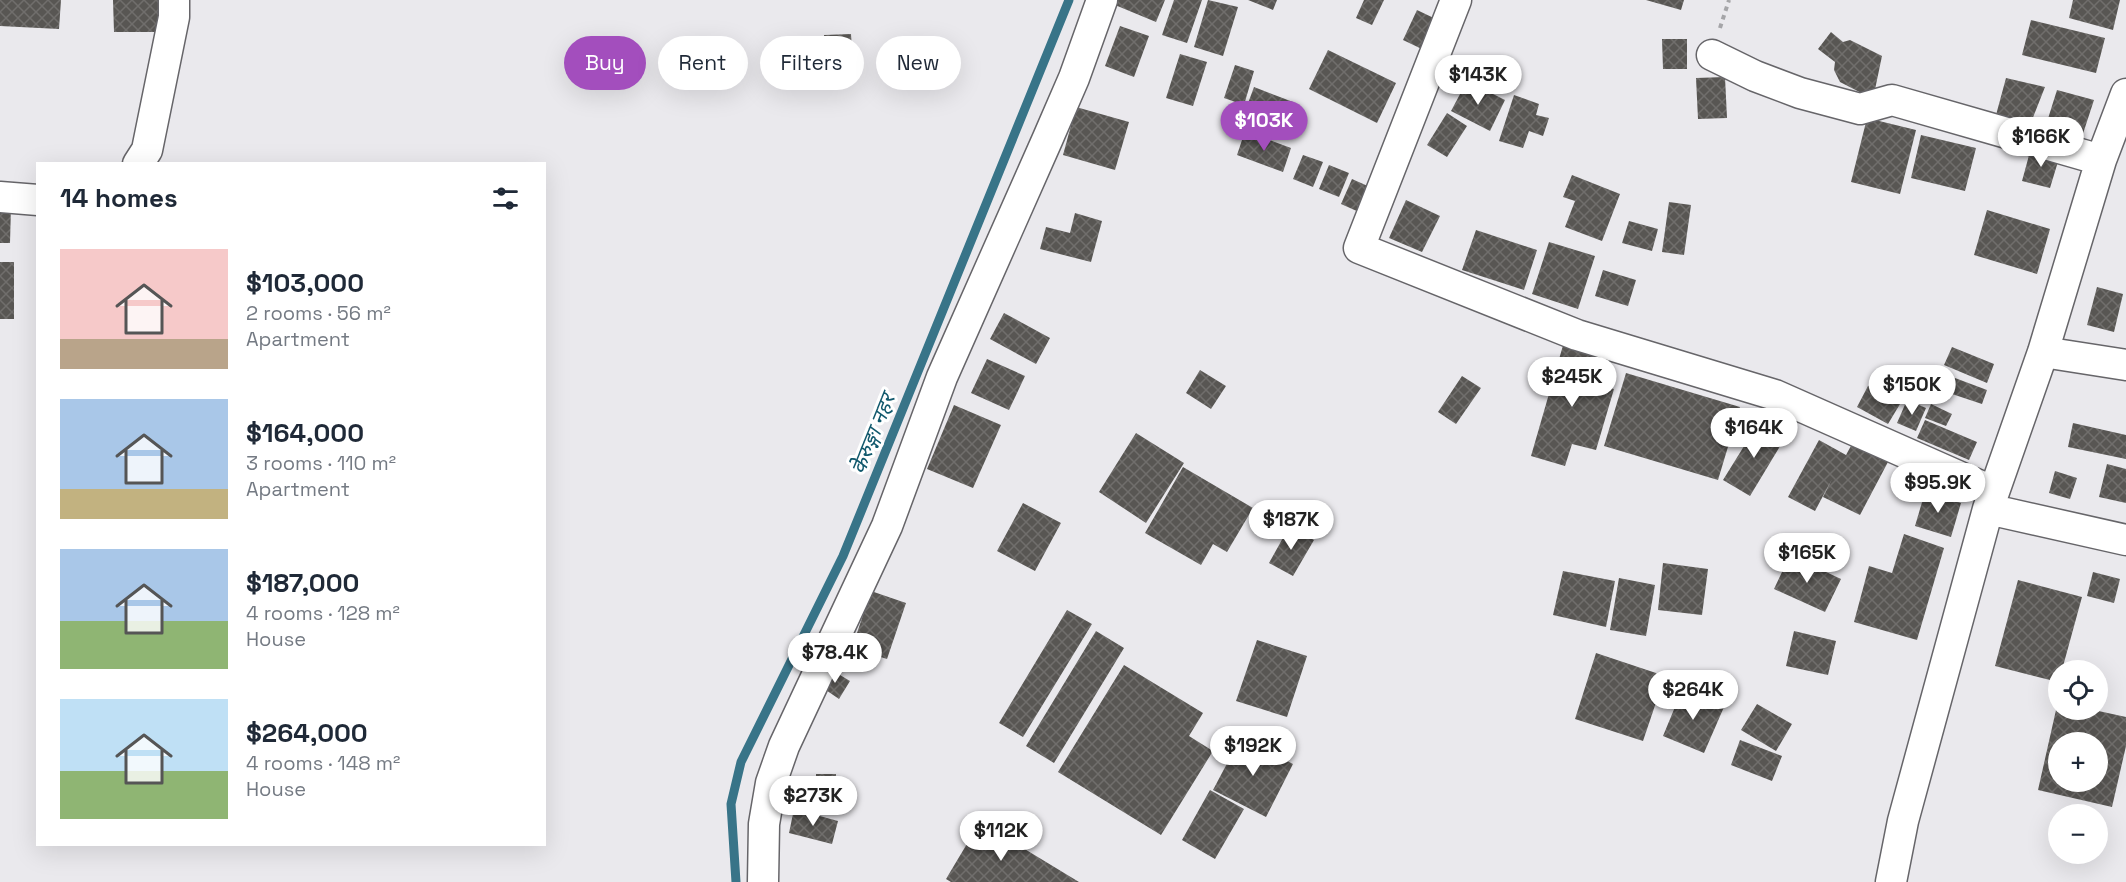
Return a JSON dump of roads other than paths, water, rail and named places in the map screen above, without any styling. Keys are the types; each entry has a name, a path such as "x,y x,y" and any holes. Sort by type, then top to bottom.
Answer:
{"street":[{"path":"139,162 147,150 174,17 174,0"},
{"path":"764,882 764,824 771,783 784,747 887,526 942,377 1074,78 1102,0"},
{"path":"1453,1 1359,248 1577,335 1775,395 1991,500 2126,540"},
{"path":"1712,55 1755,76 1800,93 1860,109 1892,100 2101,160"},
{"path":"1891,882 1903,821 1991,500 2043,352 2101,160 2126,94"},
{"path":"0,197 36,200"},
{"path":"2043,352 2126,365"}],"waterway":[{"name":"केेरुङ्गा नहर","path":"736,882 731,804 741,762 843,556 1069,0"}]}
